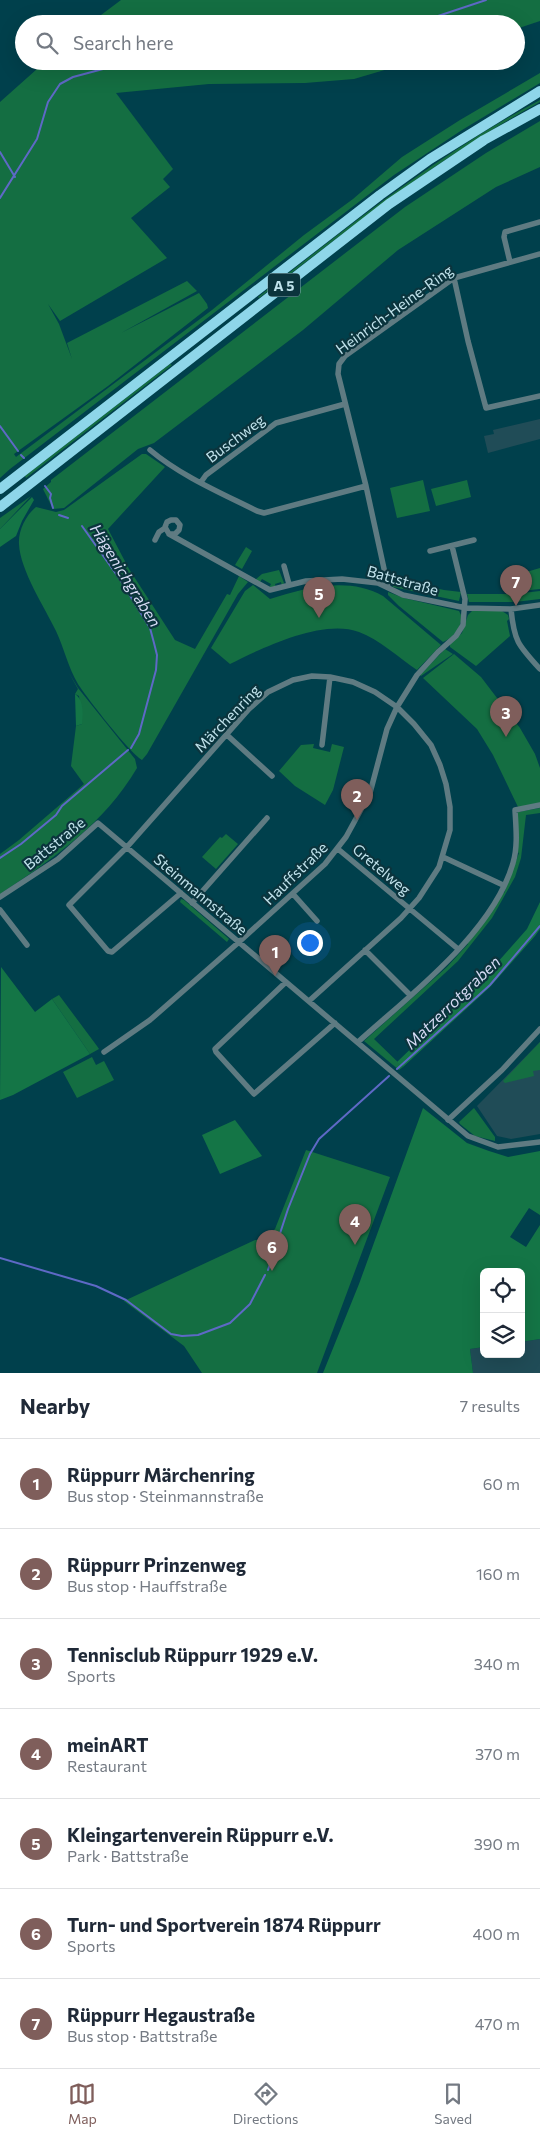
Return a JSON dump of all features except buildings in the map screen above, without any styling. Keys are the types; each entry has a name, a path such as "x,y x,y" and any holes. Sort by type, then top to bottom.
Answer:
{"highway":[{"name":"A 5","path":"0,489 380,195 438,153 540,91"},
{"name":"A 5","path":"0,507 389,204 484,140 539,109"}],"street":[{"path":"510,262 504,237 505,232 540,222"},
{"name":"Heinrich-Heine-Ring","path":"388,587 337,368 341,360 454,278 540,254"},
{"path":"454,278 486,408 540,396"},
{"name":"Buschweg","path":"201,482 206,475 276,423 345,404"},
{"path":"150,450 162,460 201,482 264,513 366,486"},
{"path":"155,540 169,520 173,519 178,522 180,527 175,534 169,534 165,528"},
{"name":"Battstraße","path":"169,534 270,590 289,584 342,579 366,581 388,587 402,595 466,608 511,609 540,605"},
{"path":"430,551 474,540"},
{"path":"452,546 464,592 466,608"},
{"path":"284,566 289,584"},
{"name":"Hauffstraße","path":"104,1052 150,1020 325,864 338,849 360,816 370,793 387,729 397,707 417,675 461,630 466,608"},
{"path":"511,609 515,638 540,669"},
{"path":"322,745 330,677"},
{"name":"Märchenring","path":"181,893 112,952 108,951 69,905 127,847 256,702 273,689 300,678 330,677 347,680 368,688 397,707 425,738 436,755 444,774 451,822 442,857 429,885 410,909 309,1001"},
{"path":"226,735 272,776"},
{"path":"358,1042 458,949 487,913 504,885 513,862 516,846 515,810 540,805"},
{"path":"192,902 267,818"},
{"name":"Battstraße","path":"0,897 58,859 98,823"},
{"name":"Steinmannstraße","path":"98,823 468,1136 498,1147 540,1142"},
{"name":"Gretelweg","path":"338,849 458,949"},
{"path":"442,857 504,885"},
{"path":"292,894 317,921"},
{"path":"0,910 27,945"},
{"path":"366,950 410,995"},
{"path":"286,982 215,1048 216,1052 254,1094 335,1023"},
{"path":"448,1120 502,1070 540,1029"}],"shaded area":[{"path":"540,419 540,439 488,453 484,436 494,434 493,430"},
{"path":"540,1042 540,1134 511,1139 497,1136 477,1106"},
{"path":"540,1339 540,1373 473,1373 470,1349 480,1348 480,1358 525,1358 525,1341"}],"green space":[{"path":"121,0 540,0 540,21 525,26 525,15 101,15"},
{"path":"36,70 384,70 354,79 305,83 209,84 116,93 173,169 163,179 170,187 131,218 167,258 60,321 48,304 59,324 72,359 67,343 187,281 197,291 121,333 199,293 208,308 108,386 14,454 16,457 212,310 304,235 353,199 402,157 540,73 540,83 462,130 394,175 0,478 0,102"},
{"path":"540,100 540,102 466,146 396,194 258,297 360,218 430,167 502,121"},
{"path":"540,121 540,167 496,187 398,250 303,330 154,443 138,449 64,508 53,509 43,489 51,480 405,207 486,153"},
{"path":"170,364 172,365 26,478 25,476"},
{"path":"142,454 146,454 165,467 108,529 129,569 175,640 195,649 227,594 230,595 239,576 248,582 238,594 142,760 118,736 78,684 56,631 28,577 20,554 19,544 23,524 36,507 56,512 64,510"},
{"path":"423,480 430,511 397,518 390,488"},
{"path":"467,480 471,497 436,506 431,489"},
{"path":"31,496 0,529 0,518"},
{"path":"32,497 34,500 16,536 0,547 0,529"},
{"path":"246,547 252,551 242,569 235,565"},
{"path":"540,568 540,589 512,592 509,577"},
{"path":"279,570 284,583 282,586 281,582 275,584 276,588 269,588 271,584 262,579 260,582 255,580 262,574"},
{"path":"390,578 461,592 459,601 393,587"},
{"path":"253,585 270,599 326,586 356,586 370,590 383,596 441,645 417,670 366,635 344,629 328,629 275,643 230,664 211,648 245,591"},
{"path":"540,591 540,599 515,602 514,594"},
{"path":"388,592 404,598 459,611 462,617 458,629 450,638 443,642 399,606 388,595"},
{"path":"467,594 510,594 513,602 469,602"},
{"path":"472,611 502,611 508,615 509,619 507,621 510,636 476,666 450,647 450,644 462,633 468,615"},
{"path":"445,649 453,654 421,676 420,675"},
{"path":"454,654 481,677 520,728 535,754 540,768 540,804 518,807 493,755 477,729 423,678"},
{"path":"69,673 78,688 135,759 137,768 109,806 76,839 58,854 0,894 0,854 84,784 71,766 76,726 82,724 79,696 75,694 78,689"},
{"path":"75,694 80,700 83,712 82,724 76,726"},
{"path":"314,744 313,748 330,752 332,744 344,747 333,790 325,805 295,786 279,771 301,745"},
{"path":"540,808 540,813 526,815 521,858 515,877 492,918 458,961 374,1039 403,1067 399,1070 364,1041 447,967 468,944 501,893 504,893 519,853 516,852 518,812"},
{"path":"226,834 238,844 216,869 202,857 220,837 222,838"},
{"path":"181,899 229,939 227,942 180,902"},
{"path":"540,902 540,929 490,987 403,1067 397,1062 481,981 527,929"},
{"path":"1,967 35,1012 52,999 90,1054 0,1100"},
{"path":"59,995 99,1049 90,1054 52,999"},
{"path":"540,1042 540,1070 533,1071 534,1076 505,1083 503,1081"},
{"path":"92,1057 96,1065 104,1061 114,1080 77,1098 63,1072"},
{"path":"423,1108 467,1143 508,1157 540,1151 540,1215 529,1208 510,1237 526,1247 540,1225 540,1339 525,1341 525,1268 480,1268 480,1348 470,1349 473,1373 323,1373 359,1284"},
{"path":"474,1108 495,1137 495,1141 475,1136 460,1124 459,1122"},
{"path":"235,1120 262,1156 220,1174 202,1135"},
{"path":"306,1150 390,1177 317,1373 202,1373 184,1346 124,1301 255,1240 263,1240 275,1229"}],"waterway":[{"path":"441,15 486,0"},
{"path":"0,198 37,139 48,102 60,84 73,77 99,70"},
{"path":"0,152 15,177"},
{"path":"0,426 18,451"},
{"path":"21,455 24,458"},
{"path":"45,486 51,494 50,498 53,508"},
{"name":"Hägenichgraben","path":"59,515 68,518"},
{"name":"Hägenichgraben","path":"82,526 121,581 150,628 157,655 156,670 139,734 131,748"},
{"name":"Hägenichgraben","path":"0,858 21,844 56,815 62,806 128,750"},
{"name":"Matzerrotgraben","path":"397,1069 490,985 540,926"},
{"name":"Matzerrotgraben","path":"268,1270 288,1209 310,1154 319,1139 389,1076"},
{"name":"Matzerrotgraben","path":"0,1258 96,1286 126,1300 171,1334 182,1336 198,1335 230,1323 250,1304 265,1275"}],"place":[{"name":"Rüppurr Hegaustraße","path":"516,606"},
{"name":"Kleingartenverein Rüppurr e.V.","path":"319,618"},
{"name":"Tennisclub Rüppurr 1929 e.V.","path":"506,737"},
{"name":"Rüppurr Prinzenweg","path":"357,820"},
{"name":"Rüppurr Märchenring","path":"275,976"},
{"name":"meinART","path":"355,1245"},
{"name":"Turn- und Sportverein 1874 Rüppurr","path":"272,1271"}]}
